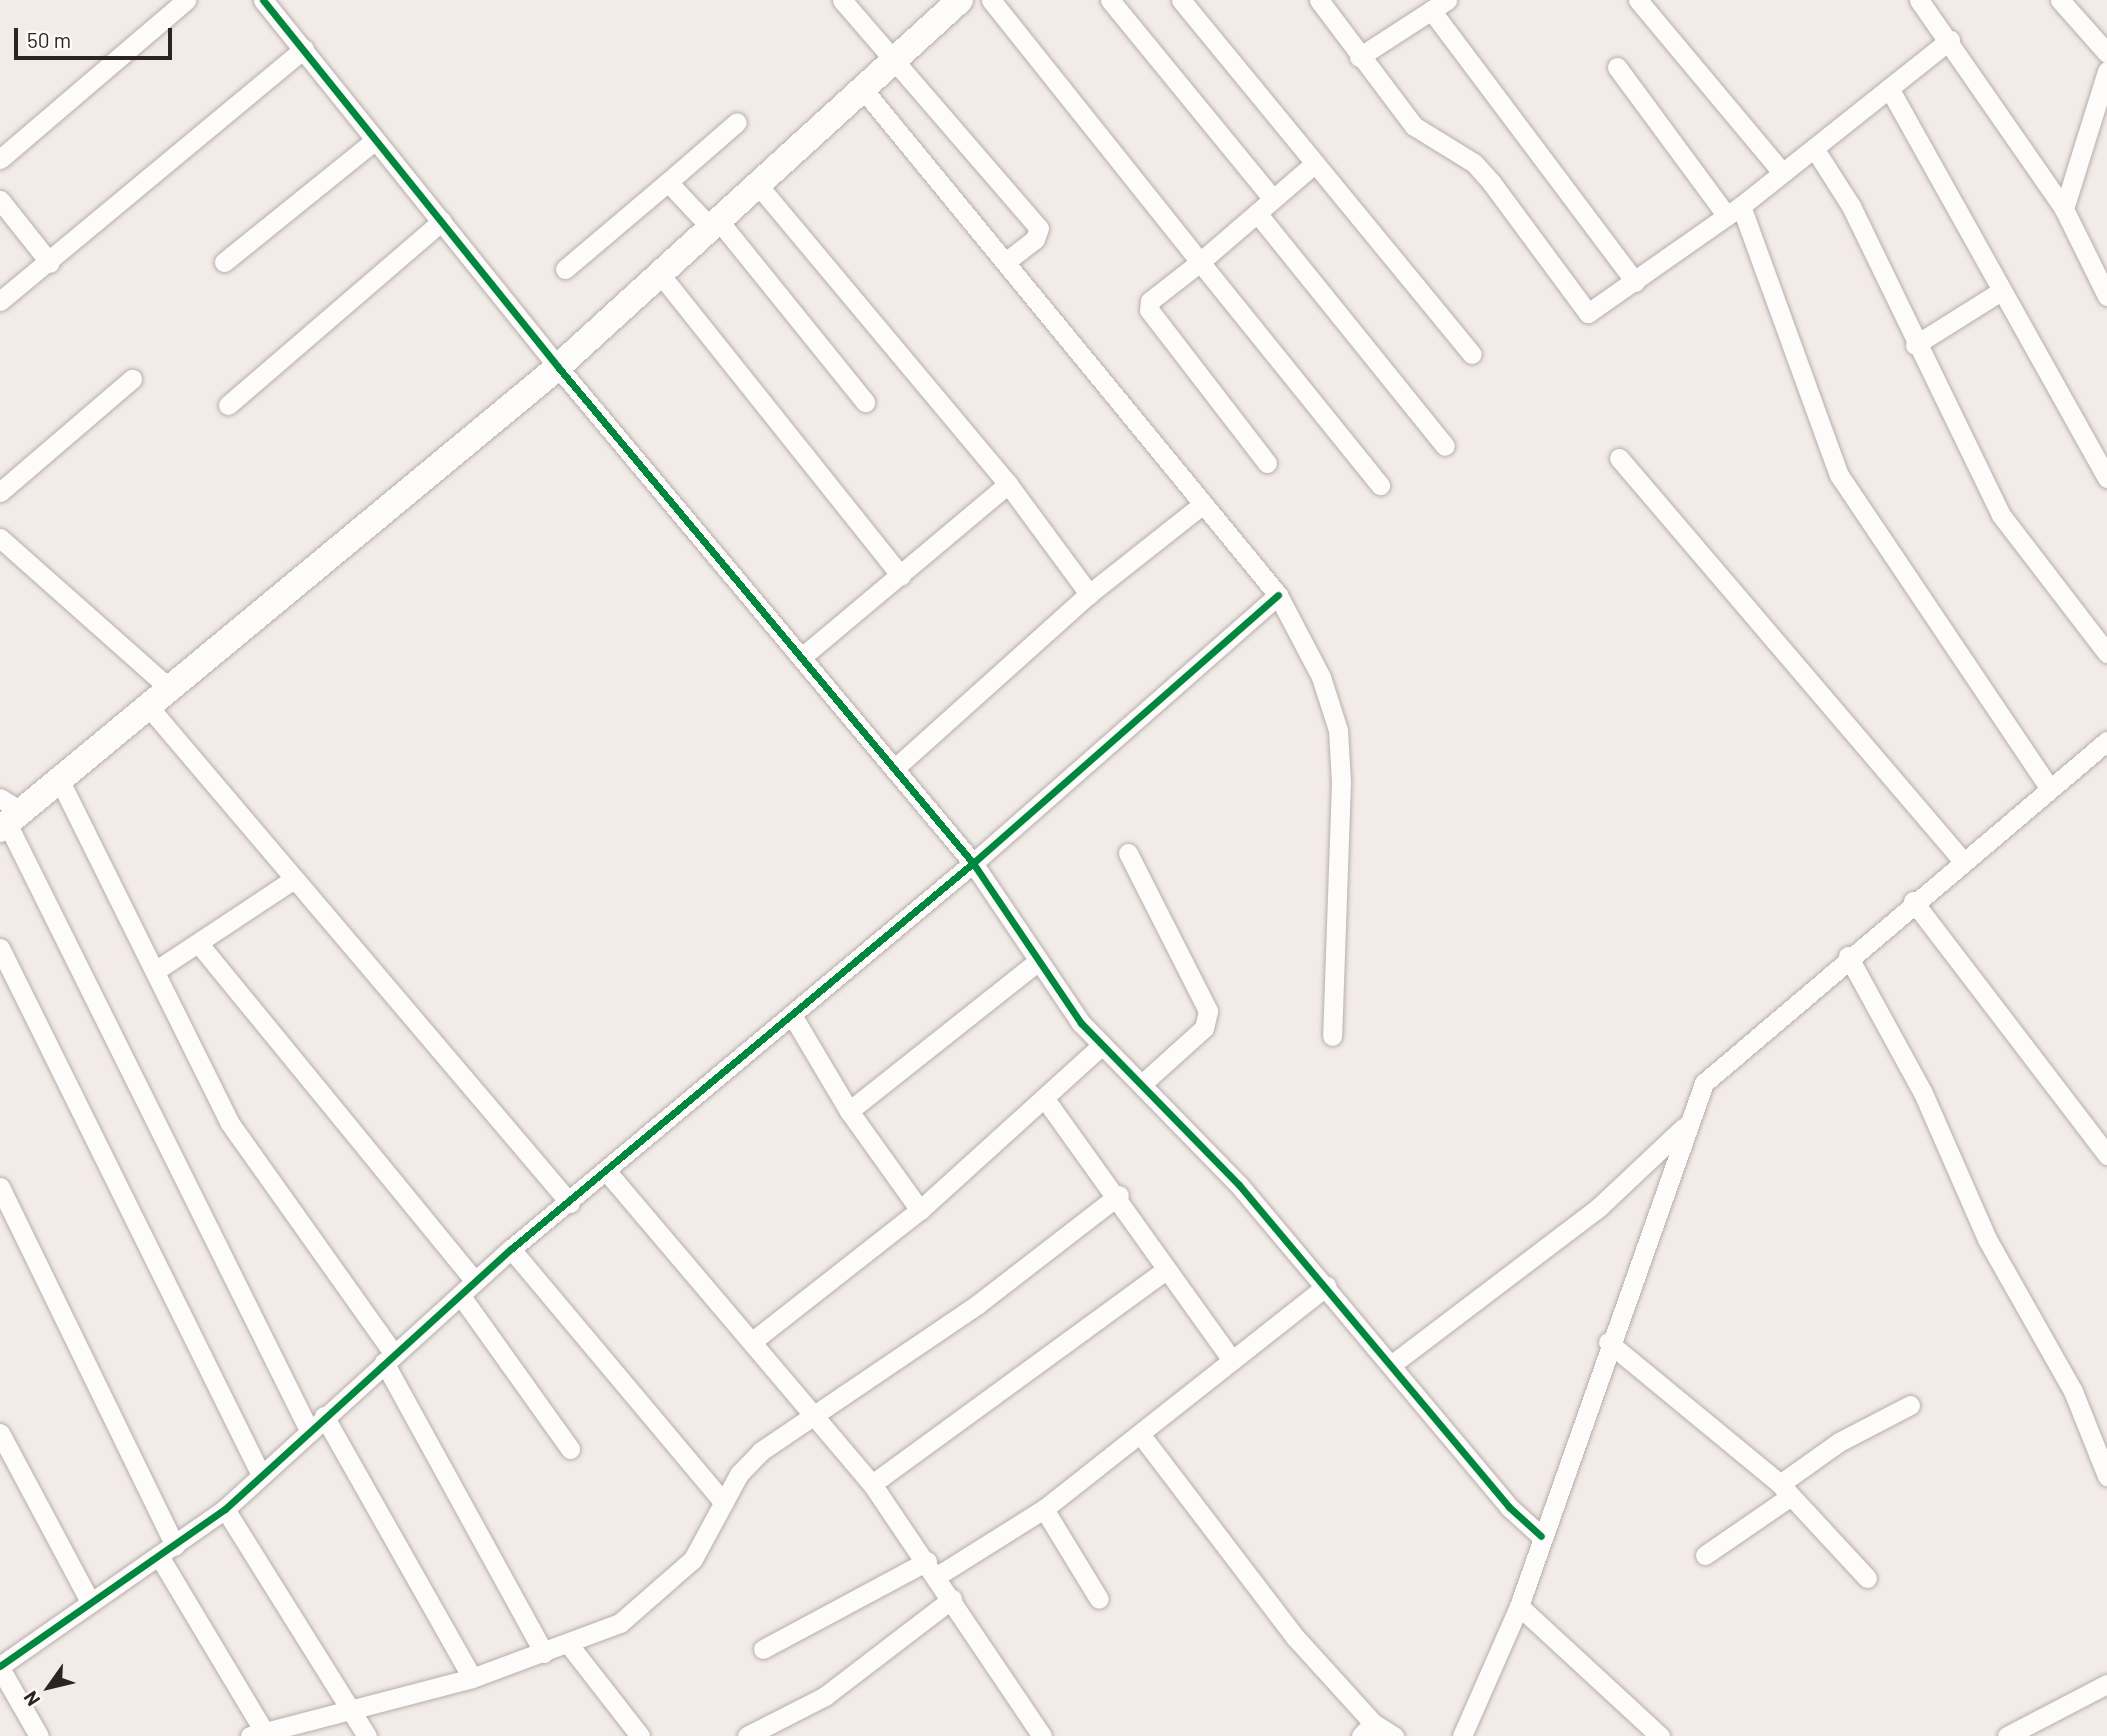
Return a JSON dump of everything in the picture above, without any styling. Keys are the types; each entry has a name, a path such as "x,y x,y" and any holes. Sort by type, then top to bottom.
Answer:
{"street":[{"path":"0,159 186,0"},
{"path":"263,0 558,367 803,656 973,863 1037,962 1101,1046 1144,1082 1326,1286 1391,1365 1541,1536"},
{"path":"842,0 1039,228 1035,239 1006,262"},
{"path":"309,1430 7,815 59,779 170,689 558,367 758,186 891,59 960,0"},
{"path":"991,0 1380,485"},
{"path":"1110,0 1273,199"},
{"path":"1181,0 1472,354"},
{"path":"1319,0 1359,57 1414,126 1474,163 1588,313 1734,211 1950,40"},
{"path":"1638,0 1782,172"},
{"path":"1919,0 1950,40 2064,209 2107,296"},
{"path":"2060,0 2107,52"},
{"path":"1359,57 1439,5 1635,282"},
{"path":"0,301 50,263 304,49"},
{"path":"1617,68 1734,211 1839,475 2050,789"},
{"path":"2064,209 2107,71"},
{"path":"862,88 1278,596 1321,677 1338,730 1342,858 1329,984 1332,1036"},
{"path":"1889,88 2107,478"},
{"path":"565,269 737,122"},
{"path":"224,262 374,141"},
{"path":"1814,148 1851,206 1915,345 2001,515 2107,653"},
{"path":"1267,463 1149,310 1150,301 1200,262 1314,164"},
{"path":"668,182 715,225 865,402"},
{"path":"758,186 1008,484 1089,594"},
{"path":"0,200 50,263"},
{"path":"1257,213 1445,446"},
{"path":"228,405 442,221"},
{"path":"660,274 901,576"},
{"path":"1915,345 2001,291"},
{"path":"0,492 132,379"},
{"path":"1619,458 1962,860"},
{"path":"803,656 1008,484"},
{"path":"895,768 1089,594 1203,504"},
{"path":"0,538 170,689"},
{"path":"39,1736 0,1667 89,1600 167,1551 225,1509 260,1473 511,1249 570,1203 973,863 1278,596"},
{"path":"148,706 570,1203"},
{"path":"1462,1736 1519,1606 1608,1342 1704,1083 1913,901 2106,743"},
{"path":"59,779 158,969 229,1122 388,1357 544,1653"},
{"path":"1128,853 1208,1011 1204,1028 1144,1082"},
{"path":"158,969 294,879"},
{"path":"1913,901 2107,1155"},
{"path":"199,944 475,1281"},
{"path":"0,948 260,1473"},
{"path":"1848,956 1923,1093 1987,1239 2073,1391 2107,1476"},
{"path":"849,1111 1037,962"},
{"path":"792,1015 849,1111 920,1210"},
{"path":"754,1340 920,1210 1101,1046"},
{"path":"1045,1099 1119,1195 1164,1271 1231,1360"},
{"path":"1391,1365 1598,1208 1688,1124"},
{"path":"607,1172 754,1340 872,1484 932,1568 1042,1736"},
{"path":"0,1187 167,1551 257,1733 352,1714 472,1678 570,1646 620,1623 663,1591 693,1559 738,1474 761,1451 816,1416 1119,1195"},
{"path":"511,1249 724,1503"},
{"path":"872,1484 1164,1271"},
{"path":"763,1648 932,1568 1044,1509 1326,1286"},
{"path":"461,1296 570,1450"},
{"path":"1608,1342 1786,1490 1867,1578"},
{"path":"1705,1555 1786,1490 1839,1442 1910,1405"},
{"path":"324,1416 472,1678"},
{"path":"0,1433 89,1600"},
{"path":"1141,1434 1367,1729 1394,1736"},
{"path":"225,1509 367,1736"},
{"path":"1044,1509 1099,1599"},
{"path":"747,1736 825,1696 952,1599"},
{"path":"1519,1606 1660,1736"},
{"path":"570,1646 640,1736"},
{"path":"2007,1736 2107,1684"}],"cycle path":[{"path":"263,0 558,367 973,863 1081,1023 1239,1185 1509,1507 1541,1536"},
{"path":"0,1666 225,1509 511,1249 973,863 1278,595"}]}
